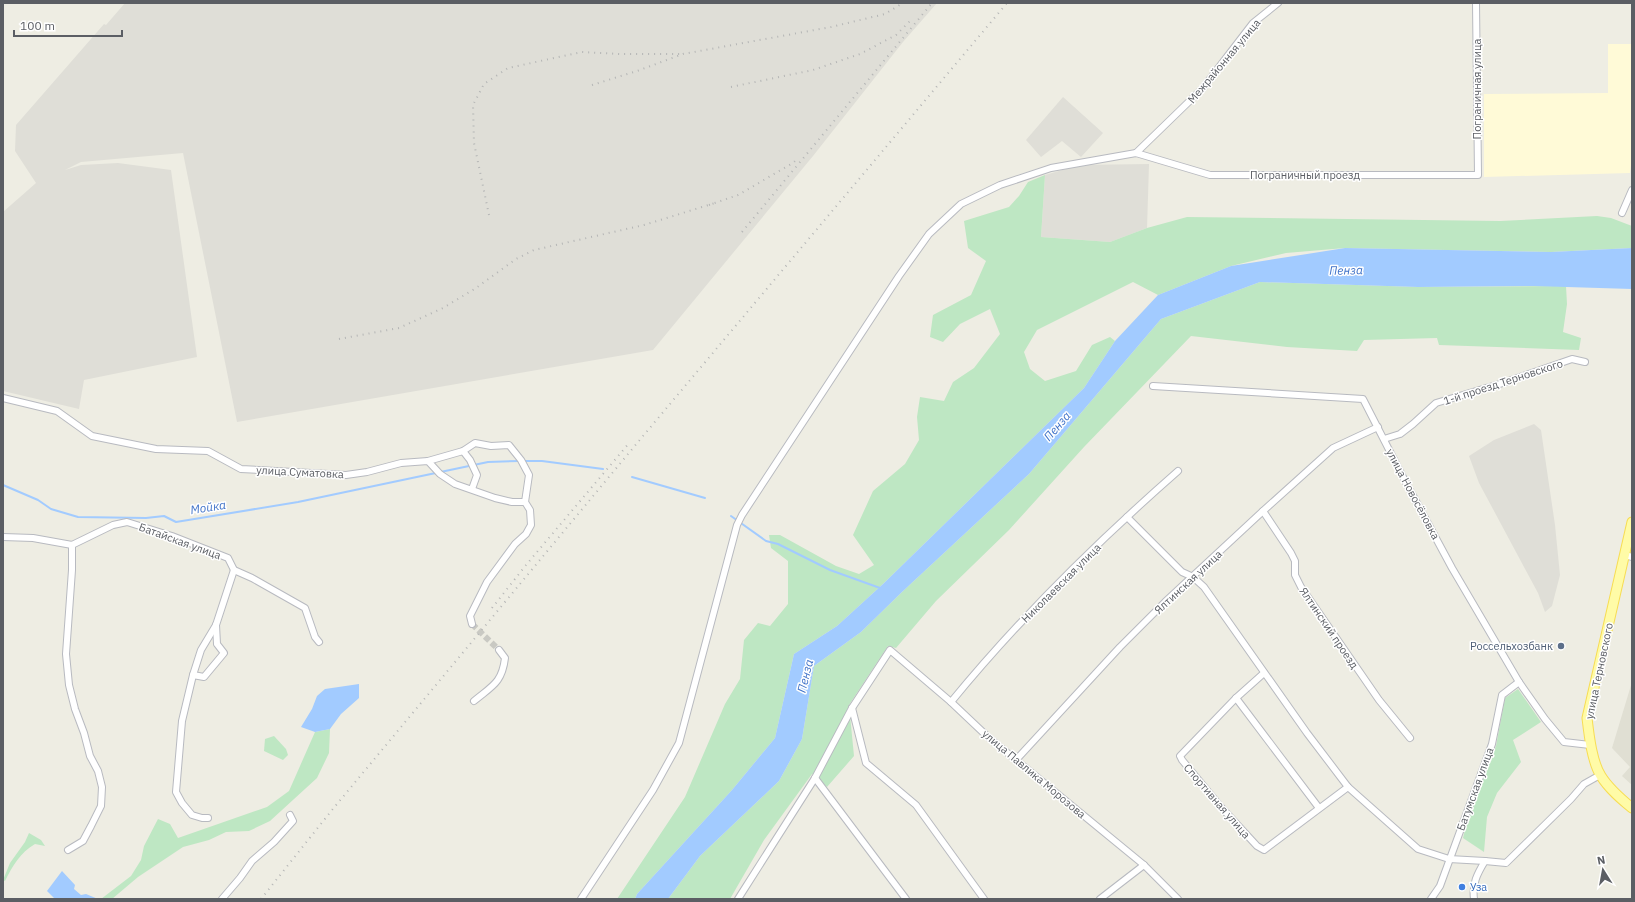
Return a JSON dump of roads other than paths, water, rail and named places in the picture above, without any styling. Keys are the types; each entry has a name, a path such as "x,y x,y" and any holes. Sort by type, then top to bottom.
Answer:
{"main road":[{"name":"улица Терновского","path":"1632,522 1628,556 1587,718 1590,745 1600,775 1619,797 1632,808"}],"street":[{"name":"Межрайонная улица","path":"1136,153 1204,88 1254,23 1278,3"},
{"name":"Пограничная улица","path":"1476,3 1478,175"},
{"name":"Пограничный проезд","path":"1136,153 1210,175 1478,175"},
{"path":"581,899 653,790 679,743 737,525 899,276 929,234 962,204 1000,185 1050,168 1136,153"},
{"path":"1622,213 1632,190"},
{"name":"1-й проезд Терновского","path":"1384,439 1400,434 1436,403 1503,383 1572,359 1585,362"},
{"name":"улица Новосёловка","path":"1153,386 1363,399 1452,568 1519,682 1564,742 1590,745"},
{"name":"улица Суматовка","path":"3,398 57,411 92,436 156,449 208,451 241,469 346,475 367,472 401,463 428,461 463,451 475,443 491,446 509,446 521,460 529,475 525,502"},
{"name":"Ялтинская улица","path":"1016,760 1120,647 1263,511 1333,448 1378,427"},
{"path":"463,451 470,460 477,475 472,489"},
{"path":"428,461 440,474 455,484 495,498 512,502 525,502 530,510 531,525 526,534 515,544 487,582 470,616 472,624"},
{"name":"Николаевская улица","path":"951,702 990,654 1078,564 1178,471"},
{"name":"Ялтинский проезд","path":"1263,511 1291,553 1295,561 1295,575 1301,587 1374,694 1410,738"},
{"path":"1127,518 1182,572 1193,577 1204,587 1307,733 1348,787 1418,849 1450,859 1506,863 1571,799 1584,784 1600,775"},
{"name":"Батайская улица","path":"72,545 113,525 127,522 172,536 228,558 234,570"},
{"path":"3,536 32,538 72,545 72,570 66,654 69,685 90,756 98,771 102,787 101,806 83,841 68,850"},
{"path":"208,818 192,815 182,803 176,792 182,721 193,675 201,650 216,625 234,570 252,578 305,608 318,642"},
{"path":"193,675 204,677 224,653 218,644 216,625"},
{"path":"474,701 497,682 503,671 505,658 499,650"},
{"name":"улица Павлика Морозова","path":"852,708 890,650 951,702 988,737 1144,865 1178,899"},
{"name":"Спортивная улица","path":"1264,673 1236,698 1180,756 1182,760 1225,812 1257,846 1264,850 1348,787"},
{"name":"Батумская улица","path":"1431,899 1440,886 1492,744 1502,695 1519,682"},
{"path":"1236,698 1319,808"},
{"path":"738,899 815,778 852,708"},
{"path":"852,708 866,763 916,805 984,899"},
{"path":"815,778 906,899"},
{"path":"222,899 252,861 274,842 292,821 290,815"},
{"path":"1474,899 1473,892 1475,876 1485,861"},
{"path":"1100,899 1144,865"}],"water":[{"name":"Пенза","path":"1345,248 1551,252 1632,248 1632,289 1534,286 1418,287 1260,282 1161,319 1029,474 861,632 814,666 802,739 779,781 700,856 668,899 635,899 637,894 732,790 775,738 794,654 837,626 883,584 1084,388 1115,341 1158,295 1231,266"},
{"path":"359,684 359,698 341,714 330,729 315,732 301,727 312,709 317,696 325,689"},
{"path":"62,871 75,885 74,889 81,895 86,894 98,899 55,899 47,891"}],"waterway":[{"name":"Мойка","path":"3,485 38,500 51,509 78,517 146,518 164,516 176,522 298,502 488,462 519,461"},
{"path":"524,461 542,461 603,469"},
{"path":"632,477 705,498"},
{"path":"731,516 766,541 778,544 830,570 880,588"}],"tunnel":[{"path":"472,624 499,650"}],"railway":[{"path":"592,85 637,71 683,54 831,27 885,14 903,3"},
{"path":"742,232 932,3"},
{"path":"261,899 332,810 638,442 1007,3"},
{"path":"731,87 813,70 860,54 896,35 911,20"},
{"path":"489,215 474,143 473,105 484,84 508,68 582,52 620,54 683,54"},
{"path":"709,205 738,195 793,163 797,159"},
{"path":"339,339 399,328 443,308 476,288 516,259 534,250 644,225 715,203"},
{"path":"492,608 526,565 630,442"}],"place":[{"name":"Россельхозбанк","path":"1561,646"},
{"name":"Уза","path":"1462,887"}]}
